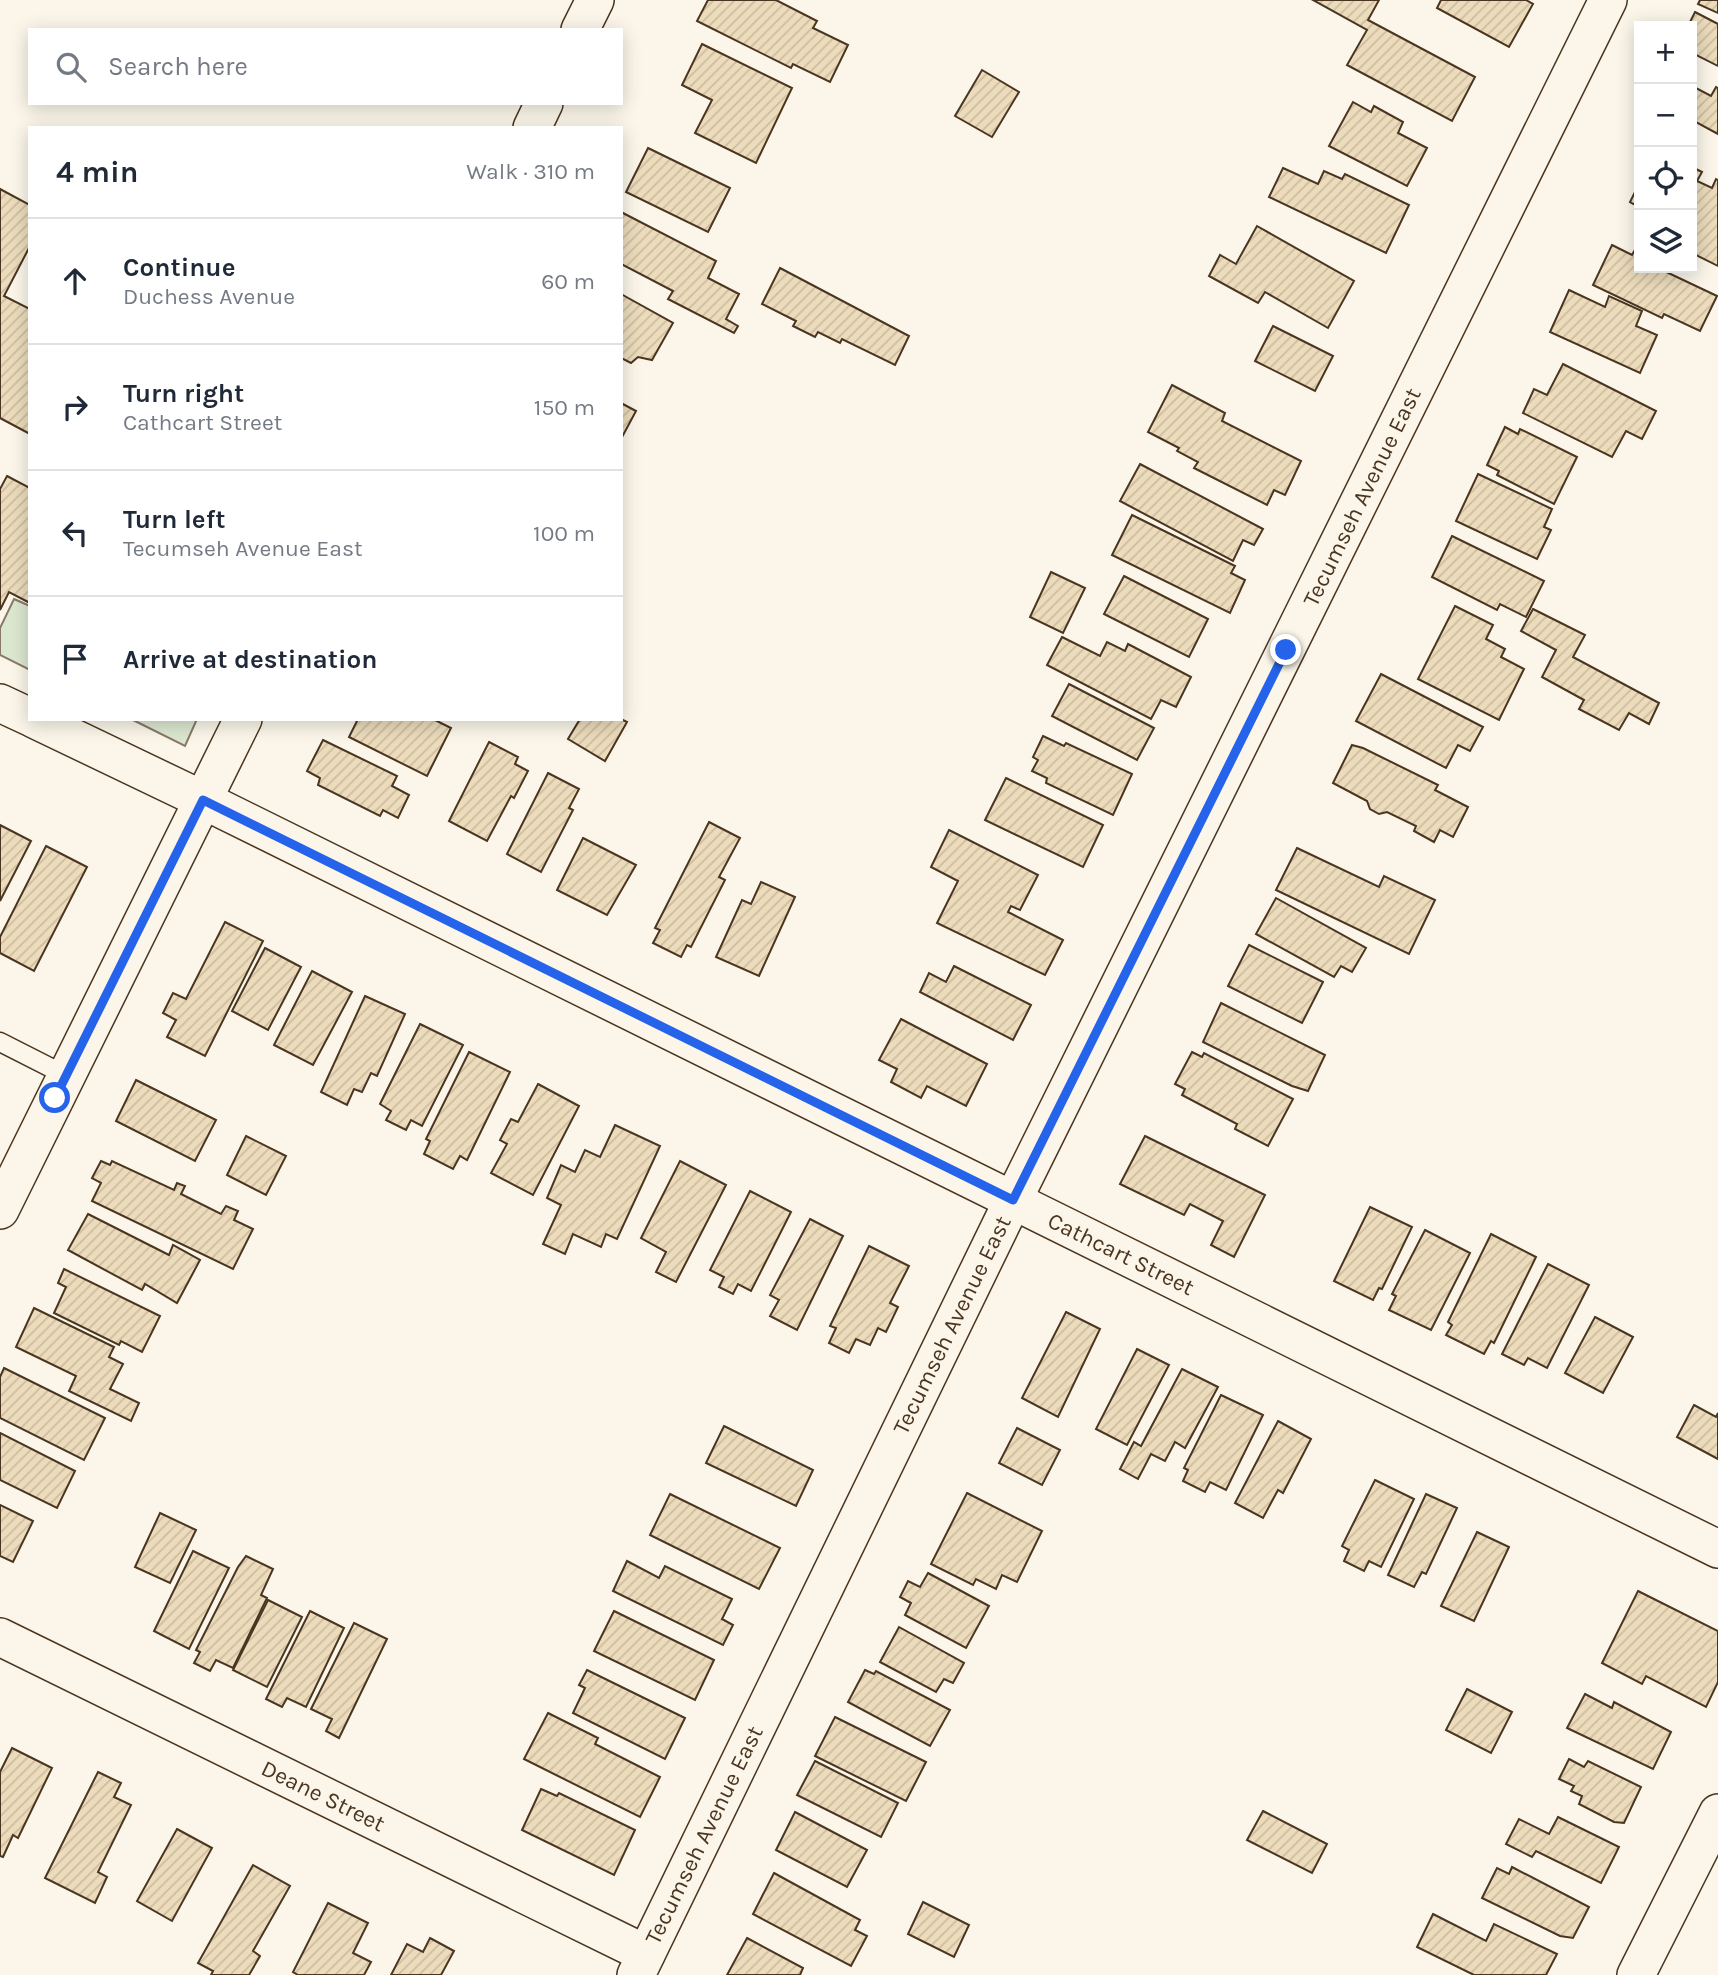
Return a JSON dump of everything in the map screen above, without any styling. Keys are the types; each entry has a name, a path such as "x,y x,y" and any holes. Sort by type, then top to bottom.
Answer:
{"street":[{"path":"581,28 595,0"},
{"name":"Tecumseh Avenue East","path":"641,1965 1013,1200 1608,0"},
{"path":"533,126 543,105"},
{"name":"Cathcart Street","path":"0,703 28,716"},
{"name":"Cathcart Street","path":"38,721 1718,1549"},
{"path":"0,1210 242,721"},
{"name":"Deane Street","path":"0,1637 641,1965"},
{"path":"1636,1975 1718,1813"}],"lane":[{"path":"0,1042 66,1076"}],"green space":[{"path":"14,599 28,605 28,669 0,655 0,628"},
{"path":"135,721 196,721 185,746"}],"building":[{"path":"708,0 776,0 817,21 813,28 848,45 830,82 793,64 791,68 697,21"},
{"path":"1313,0 1379,0 1368,20 1475,77 1452,121 1347,65 1367,30"},
{"path":"1441,0 1526,0 1533,4 1509,47 1437,8"},
{"path":"1700,0 1718,0 1718,13 1698,4"},
{"path":"1695,12 1718,24 1718,66 1697,56 1697,21 1690,21"},
{"path":"702,44 792,88 756,163 695,133 712,100 682,85"},
{"path":"982,70 1019,92 992,137 955,116"},
{"path":"1716,87 1718,88 1718,134 1697,123 1697,89 1711,96"},
{"path":"1353,102 1371,112 1374,106 1403,122 1398,133 1427,148 1407,186 1329,146"},
{"path":"648,148 730,188 708,232 626,192"},
{"path":"1283,168 1318,184 1324,171 1342,179 1345,174 1409,205 1386,253 1269,197"},
{"path":"1716,179 1718,180 1718,266 1697,256 1697,181 1712,188"},
{"path":"0,189 28,204 28,250 4,296 28,308 28,433 0,418"},
{"path":"623,213 716,261 708,278 739,294 726,319 738,326 734,333 668,299 673,291 623,265"},
{"path":"1257,226 1354,281 1328,328 1265,292 1258,303 1209,276 1220,255 1236,264"},
{"path":"1612,245 1632,255 1634,252 1634,273 1669,273 1717,296 1700,331 1664,314 1662,318 1593,285"},
{"path":"780,268 909,336 895,365 842,339 840,343 818,332 815,337 793,326 796,321 762,304"},
{"path":"1569,290 1605,307 1609,296 1642,311 1636,326 1657,335 1640,373 1550,332"},
{"path":"623,295 673,323 652,360 638,357 631,363 623,359"},
{"path":"1273,326 1333,356 1315,391 1255,361"},
{"path":"1563,364 1656,411 1642,439 1626,431 1612,457 1523,413 1534,389 1547,395"},
{"path":"1172,385 1225,413 1222,421 1301,461 1285,495 1274,490 1267,505 1194,468 1198,462 1177,451 1179,448 1148,432"},
{"path":"623,404 636,411 623,435"},
{"path":"1505,427 1518,434 1520,429 1577,457 1554,504 1497,475 1499,471 1487,465"},
{"path":"1140,464 1263,529 1254,545 1243,540 1233,561 1120,501"},
{"path":"1478,474 1552,509 1544,527 1551,530 1537,559 1456,521"},
{"path":"7,476 28,487 28,602 9,592 0,610 0,489"},
{"path":"1132,515 1235,566 1231,573 1245,580 1230,613 1112,555"},
{"path":"1452,536 1544,581 1526,617 1500,604 1497,610 1432,577"},
{"path":"1051,572 1085,588 1063,633 1030,617"},
{"path":"1124,576 1208,619 1189,657 1104,614"},
{"path":"1455,606 1493,625 1486,639 1505,649 1501,657 1524,669 1499,720 1418,679"},
{"path":"1533,609 1585,635 1573,657 1659,703 1649,724 1629,713 1619,730 1579,709 1584,700 1542,677 1556,650 1521,631"},
{"path":"1062,637 1100,656 1107,642 1125,651 1128,644 1191,677 1176,707 1161,700 1151,719 1047,665"},
{"path":"1381,674 1483,727 1470,751 1458,745 1446,768 1356,721"},
{"path":"1069,684 1154,728 1137,760 1052,716"},
{"path":"357,721 437,721 451,728 427,776 349,737"},
{"path":"579,721 627,722 605,761 568,739"},
{"path":"1043,736 1064,746 1066,743 1132,774 1113,815 1046,783 1047,778 1032,771 1038,760 1033,757"},
{"path":"323,740 397,776 392,786 409,795 398,818 383,810 380,816 318,785 320,778 307,771"},
{"path":"489,742 518,757 515,764 528,771 487,841 449,821"},
{"path":"1352,745 1438,785 1435,790 1468,807 1453,837 1440,830 1434,842 1414,831 1416,826 1387,812 1379,814 1370,809 1367,801 1333,783"},
{"path":"548,773 579,789 569,808 573,810 541,872 507,854"},
{"path":"1006,778 1103,825 1083,867 985,820"},
{"path":"709,822 740,838 719,877 725,880 691,947 687,945 681,957 653,943 660,930 655,928"},
{"path":"0,825 31,841 0,901"},
{"path":"949,830 1038,875 1020,910 1011,906 1008,912 1063,940 1045,975 937,923 958,881 931,867"},
{"path":"583,838 636,865 607,915 557,890"},
{"path":"46,846 87,867 34,971 0,953 0,937"},
{"path":"1297,848 1379,887 1384,876 1435,900 1409,954 1276,890"},
{"path":"761,882 795,897 759,976 716,957 742,900 751,904"},
{"path":"1276,898 1366,948 1352,972 1341,966 1334,977 1256,934"},
{"path":"225,922 263,941 205,1056 167,1037 176,1020 163,1013 173,993 186,999"},
{"path":"1249,945 1323,982 1302,1023 1228,986"},
{"path":"265,948 301,967 268,1030 232,1011"},
{"path":"954,966 1031,1005 1013,1040 920,992 929,973 946,982"},
{"path":"312,971 352,992 313,1065 274,1045"},
{"path":"365,996 405,1014 377,1076 371,1073 362,1092 354,1089 347,1105 321,1092"},
{"path":"1221,1003 1325,1055 1308,1091 1292,1086 1203,1042"},
{"path":"901,1019 987,1064 966,1106 927,1086 921,1098 891,1082 897,1069 879,1060"},
{"path":"420,1024 463,1045 422,1126 411,1120 406,1130 386,1120 391,1111 380,1104"},
{"path":"469,1052 510,1072 467,1160 460,1156 453,1169 424,1154 430,1141 426,1139"},
{"path":"1192,1052 1202,1057 1204,1053 1293,1099 1268,1146 1235,1129 1237,1124 1182,1095 1185,1089 1175,1084"},
{"path":"136,1080 216,1120 195,1161 116,1121"},
{"path":"538,1084 579,1106 533,1195 491,1173 507,1144 500,1140 511,1119 518,1122"},
{"path":"615,1125 660,1146 617,1239 606,1234 601,1247 573,1234 565,1254 543,1244 561,1205 547,1198 561,1165 575,1172 585,1150 600,1157"},
{"path":"246,1136 286,1156 266,1195 227,1175"},
{"path":"1145,1136 1265,1195 1234,1257 1211,1245 1223,1221 1190,1204 1184,1215 1120,1184"},
{"path":"101,1161 110,1165 112,1161 174,1190 177,1183 185,1186 181,1194 221,1214 226,1206 238,1211 234,1220 253,1229 233,1269 92,1201 101,1183 92,1178"},
{"path":"680,1161 726,1185 676,1282 656,1272 666,1252 641,1238"},
{"path":"750,1191 791,1212 751,1291 738,1284 733,1294 719,1287 724,1277 710,1270"},
{"path":"1370,1207 1412,1227 1382,1289 1379,1288 1373,1300 1334,1281"},
{"path":"88,1214 169,1255 173,1245 200,1260 177,1303 145,1284 142,1290 68,1250"},
{"path":"810,1219 843,1236 797,1330 770,1316 779,1300 770,1295"},
{"path":"1425,1230 1470,1253 1431,1330 1389,1310 1396,1296 1392,1294"},
{"path":"1491,1234 1536,1257 1494,1343 1491,1341 1484,1354 1446,1335 1452,1325 1448,1322"},
{"path":"869,1246 909,1266 890,1303 898,1307 886,1332 878,1328 870,1345 856,1339 849,1353 829,1343 836,1328 830,1326"},
{"path":"1548,1264 1589,1285 1547,1368 1528,1358 1524,1365 1502,1354"},
{"path":"64,1269 160,1316 142,1352 121,1341 119,1345 54,1313 66,1287 58,1283"},
{"path":"34,1308 114,1347 109,1357 123,1364 110,1389 139,1403 131,1421 69,1391 76,1376 16,1347"},
{"path":"1066,1312 1100,1329 1058,1417 1022,1398"},
{"path":"1595,1317 1633,1337 1603,1393 1565,1373"},
{"path":"1137,1349 1169,1365 1127,1445 1096,1429"},
{"path":"4,1368 105,1418 84,1460 0,1418 0,1377"},
{"path":"1182,1369 1218,1387 1185,1448 1175,1442 1165,1461 1151,1454 1138,1479 1120,1469 1134,1442 1141,1446"},
{"path":"1221,1395 1263,1415 1226,1490 1210,1482 1205,1492 1183,1481 1188,1470 1184,1468"},
{"path":"1694,1405 1716,1417 1718,1413 1718,1459 1677,1437"},
{"path":"1278,1421 1311,1439 1283,1493 1278,1490 1263,1518 1235,1503"},
{"path":"724,1426 813,1470 796,1506 706,1463"},
{"path":"1017,1428 1060,1450 1042,1485 999,1463"},
{"path":"0,1433 75,1471 57,1508 0,1480"},
{"path":"1375,1480 1414,1499 1381,1567 1369,1561 1364,1571 1344,1561 1349,1550 1342,1546"},
{"path":"967,1493 1042,1531 1017,1582 1002,1575 996,1589 976,1579 973,1585 931,1564"},
{"path":"670,1494 780,1548 759,1589 650,1535"},
{"path":"1426,1494 1457,1508 1426,1574 1422,1572 1414,1587 1388,1575"},
{"path":"0,1505 33,1521 13,1562 0,1556"},
{"path":"160,1513 196,1530 170,1583 135,1567"},
{"path":"1477,1532 1509,1547 1474,1621 1441,1606"},
{"path":"193,1551 229,1568 189,1649 154,1631"},
{"path":"246,1556 273,1569 261,1595 267,1598 233,1668 216,1660 210,1671 194,1663 200,1652 196,1650"},
{"path":"627,1561 659,1578 665,1566 732,1599 722,1619 733,1625 723,1645 613,1591"},
{"path":"928,1573 989,1606 966,1648 905,1615 911,1603 900,1597 908,1581 920,1587"},
{"path":"1638,1591 1718,1631 1718,1682 1706,1707 1646,1676 1642,1684 1602,1663"},
{"path":"268,1600 302,1617 267,1687 233,1670"},
{"path":"310,1611 344,1628 306,1707 287,1698 282,1707 266,1699"},
{"path":"614,1611 714,1660 695,1700 594,1651"},
{"path":"354,1623 387,1639 339,1738 326,1731 332,1719 311,1709"},
{"path":"899,1627 964,1663 953,1683 944,1679 936,1692 880,1662"},
{"path":"587,1670 685,1718 665,1759 573,1713 585,1688 579,1685"},
{"path":"865,1670 874,1674 876,1671 950,1710 930,1746 848,1702"},
{"path":"1467,1689 1512,1712 1491,1753 1446,1730"},
{"path":"1585,1694 1612,1708 1614,1702 1671,1732 1653,1769 1567,1728"},
{"path":"548,1713 598,1738 595,1744 660,1777 640,1817 524,1759"},
{"path":"835,1717 926,1762 906,1801 815,1756"},
{"path":"12,1748 52,1768 18,1838 13,1835 3,1857 0,1856 0,1772"},
{"path":"1569,1759 1584,1767 1588,1761 1641,1787 1624,1823 1614,1822 1579,1804 1582,1796 1571,1791 1574,1786 1559,1779"},
{"path":"815,1761 898,1803 881,1837 797,1795"},
{"path":"98,1772 121,1783 114,1797 131,1805 98,1872 107,1877 95,1903 45,1878"},
{"path":"541,1789 557,1796 559,1793 635,1830 614,1875 522,1830"},
{"path":"1263,1811 1327,1844 1312,1873 1247,1840"},
{"path":"795,1812 867,1850 847,1887 776,1850"},
{"path":"1558,1817 1619,1847 1601,1883 1536,1851 1532,1857 1506,1844 1519,1819 1549,1834"},
{"path":"177,1829 212,1848 172,1921 137,1901"},
{"path":"253,1865 290,1886 253,1951 260,1956 249,1975 211,1975 213,1971 198,1963"},
{"path":"1512,1867 1589,1907 1573,1938 1560,1936 1482,1898 1497,1868 1509,1874"},
{"path":"774,1873 860,1920 855,1930 867,1936 851,1966 753,1914"},
{"path":"923,1902 969,1925 954,1957 908,1934"},
{"path":"328,1903 368,1923 353,1953 371,1962 364,1975 298,1975 293,1972"},
{"path":"1433,1914 1486,1941 1494,1924 1557,1954 1546,1975 1474,1975 1417,1947"},
{"path":"430,1938 454,1951 441,1975 391,1975 407,1944 423,1952"},
{"path":"747,1938 803,1968 800,1975 727,1975"}],"route":[{"path":"55,1098 203,800 1013,1200 1286,650"}]}
